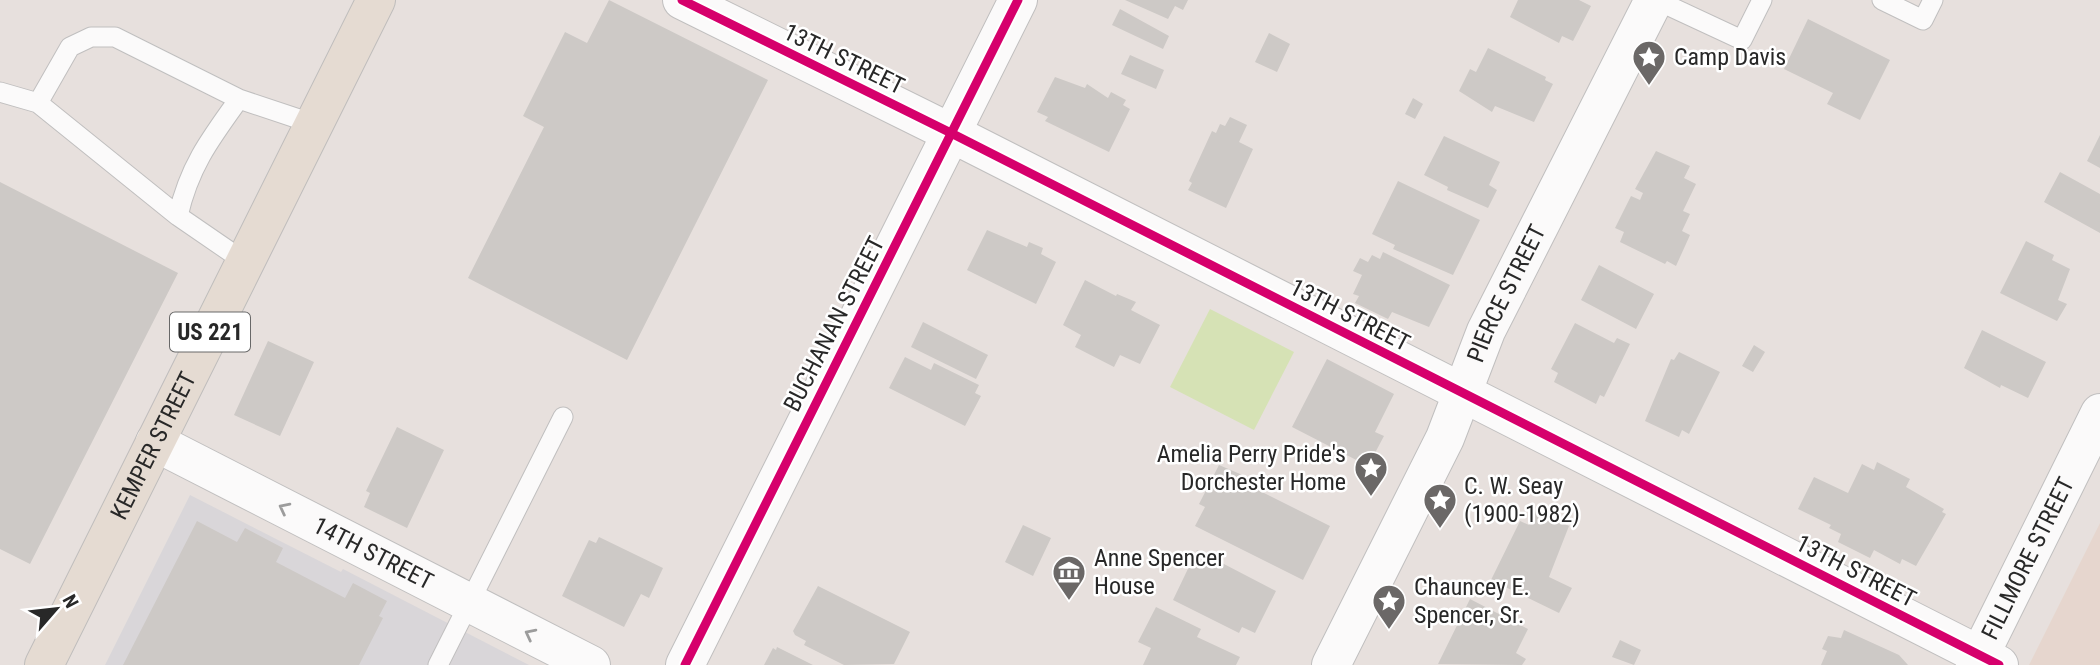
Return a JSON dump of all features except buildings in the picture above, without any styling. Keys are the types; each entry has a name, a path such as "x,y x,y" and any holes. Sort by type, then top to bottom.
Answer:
{"main road":[{"name":"KEMPER STREET","path":"44,665 376,0"}],"street":[{"name":"13TH STREET","path":"682,0 951,133 1985,662"},
{"name":"BUCHANAN STREET","path":"685,665 1018,0"},
{"name":"PIERCE STREET","path":"1331,665 1445,438 1486,331 1655,0"},
{"name":"FILLMORE STREET","path":"1985,662 2100,413"},
{"name":"14TH STREET","path":"155,442 591,665"}],"lane":[{"path":"1655,0 1742,40 1762,0"},
{"path":"1882,0 1923,20 1933,0"},
{"path":"38,103 70,47 91,37 115,37 239,99 314,124"},
{"path":"0,92 38,103 178,216 245,262"},
{"path":"178,216 185,185 196,160 239,99"},
{"path":"438,665 563,417"}],"shaded area":[{"path":"190,495 341,572 343,569 529,665 105,665"},
{"path":"2100,523 2100,665 2029,665"}],"green space":[{"path":"1210,309 1294,352 1254,430 1170,387"}],"cycle path":[{"path":"682,0 951,133 1999,665"},
{"path":"685,665 1018,0"}],"place":[{"name":"Camp Davis","path":"1649,87"},
{"name":"Amelia Perry Pride's Dorchester Home","path":"1371,498"},
{"name":"C. W. Seay (1900-1982)","path":"1440,530"},
{"name":"Anne Spencer House","path":"1069,602"},
{"name":"Chauncey E. Spencer, Sr.","path":"1389,631"}]}
